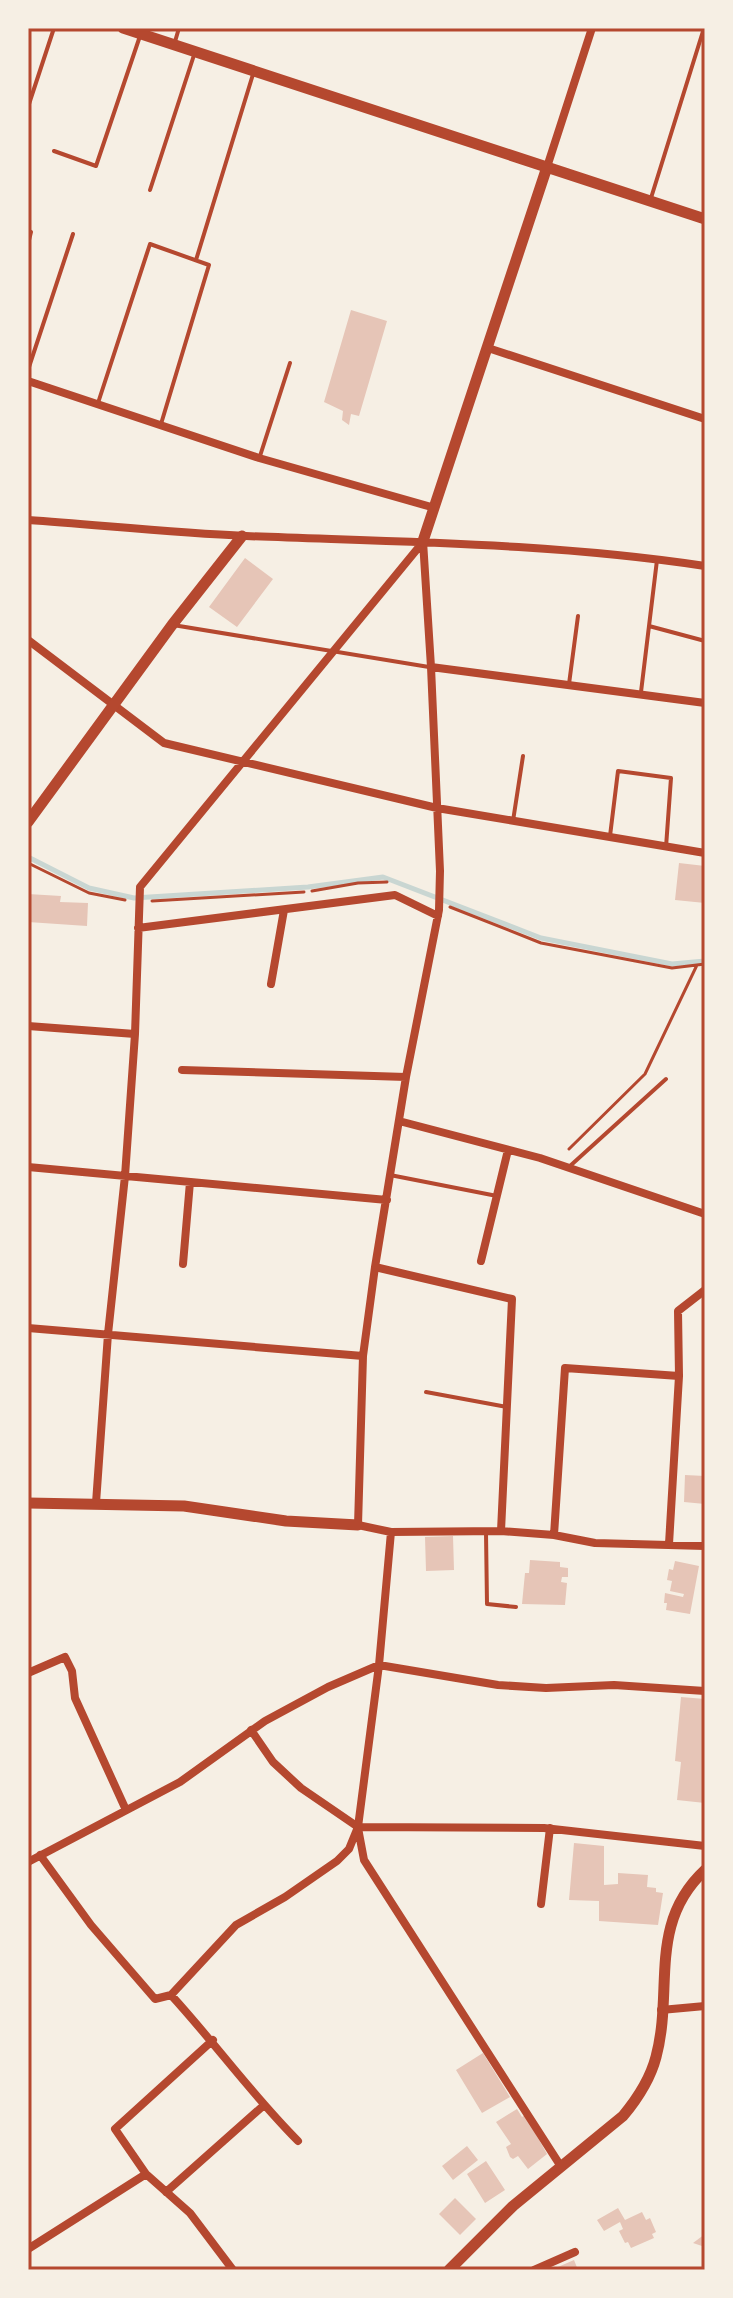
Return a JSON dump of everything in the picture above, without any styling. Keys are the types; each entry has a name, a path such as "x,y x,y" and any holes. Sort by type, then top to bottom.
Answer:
{"street":[{"path":"123,28 705,219"},
{"path":"96,1503 108,1334 125,1176 135,1034 140,887 423,541 592,28"},
{"path":"488,348 705,419"},
{"path":"28,381 259,458 435,508"},
{"path":"28,520 242,536 423,541 705,566"},
{"path":"28,822 172,625 242,536"},
{"path":"358,1525 363,1356 406,1077 438,916 440,871 423,541"},
{"path":"28,640 164,743 437,808 705,853"},
{"path":"431,667 705,703"},
{"path":"138,928 395,895 438,916"},
{"path":"271,984 284,910"},
{"path":"28,1026 135,1034"},
{"path":"182,1070 406,1077"},
{"path":"399,1121 555,1163 705,1214"},
{"path":"481,1261 508,1150"},
{"path":"28,1167 387,1200"},
{"path":"183,1264 190,1182"},
{"path":"375,1267 512,1299 501,1531"},
{"path":"669,1544 679,1376 678,1311 705,1290"},
{"path":"28,1328 363,1356"},
{"path":"554,1535 565,1368 679,1376"},
{"path":"28,1503 184,1506 286,1521 358,1525 391,1532 501,1531 554,1535 595,1543 705,1546"},
{"path":"40,1855 91,1925 155,1999 171,1995 236,1925 285,1897 337,1861 349,1849 358,1827 379,1665 391,1532"},
{"path":"28,1673 65,1657 72,1671 75,1698 126,1810"},
{"path":"28,1862 180,1782 251,1730 328,1687 379,1665 498,1685 546,1688 614,1685 705,1691"},
{"path":"251,1730 273,1762 301,1788 358,1827 550,1828 705,1846"},
{"path":"358,1827 364,1860 560,2165"},
{"path":"541,1904 550,1828"},
{"path":"449,2270 560,2165 623,2116 637,2099 656,2056 668,1931 691,1882 705,1870"},
{"path":"171,1995 213,2040 263,2106 298,2141"},
{"path":"661,2010 705,2006"},
{"path":"213,2040 115,2129 146,2174 190,2213 233,2270"},
{"path":"166,2192 263,2106"},
{"path":"28,2249 146,2174"},
{"path":"534,2270 575,2252"},
{"path":"460,2257 465,2270"}],"lane":[{"path":"28,107 54,28"},
{"path":"174,45 179,28"},
{"path":"650,201 704,28"},
{"path":"54,151 96,166 141,34"},
{"path":"150,190 195,52"},
{"path":"196,260 254,71"},
{"path":"28,231 31,232 28,244"},
{"path":"28,370 73,234"},
{"path":"98,403 150,244 209,265 161,424"},
{"path":"259,458 290,363"},
{"path":"641,693 657,560"},
{"path":"569,684 578,616"},
{"path":"172,625 431,667"},
{"path":"649,626 705,641"},
{"path":"513,822 523,756"},
{"path":"609,838 618,771 671,778 666,848"},
{"path":"569,1168 666,1079"},
{"path":"390,1175 497,1196"},
{"path":"426,1392 507,1407"},
{"path":"486,1531 487,1604 516,1607"}],"path":[{"path":"555,1163 645,1074 697,965"}],"building":[{"path":"351,310 387,321 359,416 351,414 349,425 342,420 343,411 324,402"},
{"path":"245,558 273,579 237,627 209,607"},
{"path":"679,863 705,866 705,903 675,900"},
{"path":"28,894 61,896 60,902 88,903 87,926 28,922"},
{"path":"685,1475 705,1476 705,1504 684,1502"},
{"path":"453,1536 454,1570 426,1571 425,1537"},
{"path":"530,1560 560,1562 560,1567 568,1568 568,1577 562,1577 561,1582 567,1583 565,1605 522,1604 525,1573 529,1573"},
{"path":"675,1561 699,1566 690,1614 666,1610 667,1603 664,1603 665,1593 683,1597 684,1594 670,1591 672,1581 667,1580 669,1569 673,1570"},
{"path":"681,1697 705,1699 705,1803 677,1800 681,1762 675,1761"},
{"path":"574,1843 604,1846 604,1885 618,1884 618,1873 648,1875 647,1887 663,1893 658,1925 599,1921 599,1901 569,1900"},
{"path":"483,2053 510,2097 482,2113 456,2070"},
{"path":"517,2109 522,2117 525,2115 547,2154 528,2169 518,2156 510,2157 506,2147 511,2144 496,2122"},
{"path":"467,2146 478,2160 453,2180 442,2166"},
{"path":"486,2161 505,2190 485,2203 467,2174"},
{"path":"455,2198 476,2219 460,2235 439,2214"},
{"path":"618,2208 625,2220 642,2212 646,2220 650,2218 656,2232 652,2234 654,2238 631,2248 619,2231 623,2229 620,2222 604,2231 597,2220"},
{"path":"705,2234 705,2247 693,2243"},
{"path":"574,2260 578,2270 551,2270"}],"waterway":[{"path":"28,857 89,888 134,898 308,887 383,877 541,938 672,964 705,961"}]}
